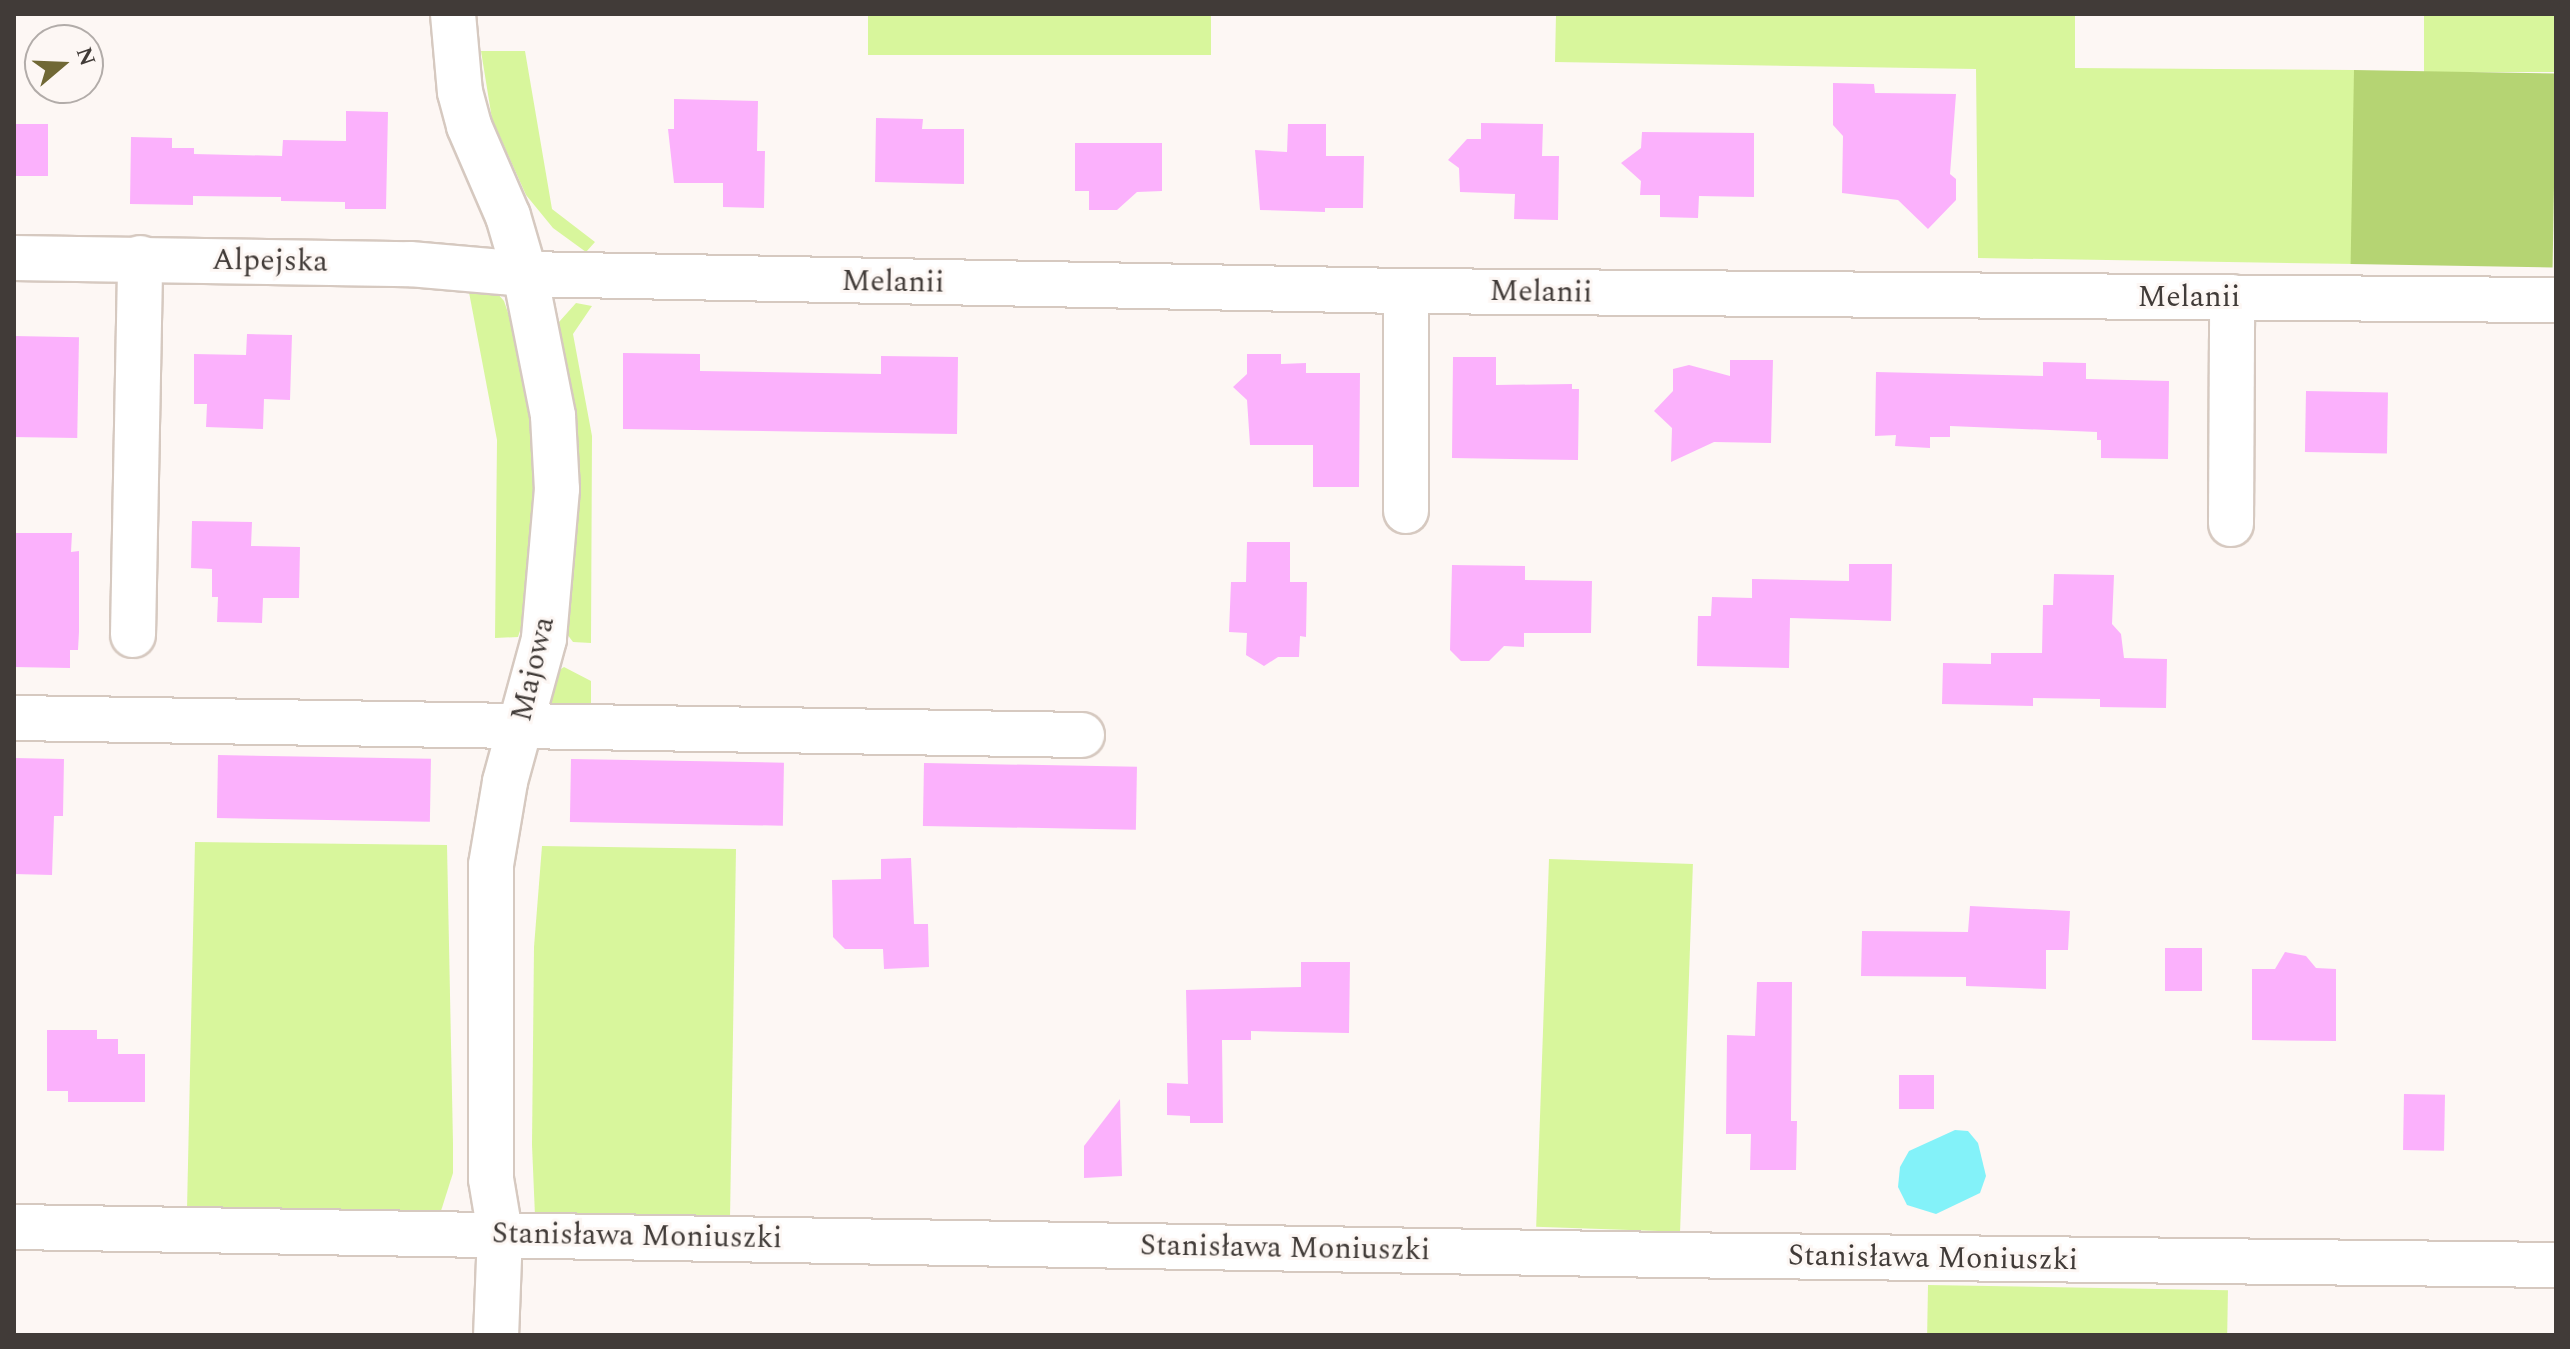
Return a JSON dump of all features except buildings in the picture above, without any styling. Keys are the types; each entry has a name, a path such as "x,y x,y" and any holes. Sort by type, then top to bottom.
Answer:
{"street":[{"name":"Majowa","path":"453,14 453,50 469,126 508,216 525,274 553,416 557,489 544,639 505,782 491,865 491,1179 500,1233 496,1335"},
{"name":"Alpejska","path":"14,258 410,264 525,274"},
{"path":"133,635 140,258"},
{"name":"Melanii","path":"525,274 1406,291 2556,300"},
{"path":"1406,291 1406,511"},
{"path":"2231,524 2232,297"},
{"path":"14,718 1082,735"},
{"name":"Stanisława Moniuszki","path":"14,1227 1650,1254 2556,1265"}],"green space":[{"path":"868,14 1211,14 1211,55 868,55"},
{"path":"1556,14 2075,14 2075,68 2354,70 2356,264 1978,258 1976,69 1555,62"},
{"path":"2424,14 2556,14 2556,72 2424,72"},
{"path":"481,51 525,51 552,209 595,242 586,252 553,228 526,195 492,119"},
{"path":"2354,70 2556,74 2553,267 2351,264"},
{"path":"468,287 497,293 504,301 515,333 528,398 536,498 530,600 518,637 495,638 497,440"},
{"path":"576,303 592,306 573,334 592,436 591,643 573,642 564,630 577,448 559,322"},
{"path":"564,667 591,681 591,713 552,712 552,675"},
{"path":"195,842 447,845 453,1173 440,1214 187,1210"},
{"path":"542,846 736,849 730,1219 535,1216 532,1145 534,947"},
{"path":"1549,859 1693,864 1680,1232 1536,1227"},
{"path":"1928,1285 2228,1290 2227,1335 1927,1335"}],"water":[{"path":"1955,1130 1968,1131 1978,1143 1986,1176 1980,1193 1936,1214 1907,1205 1898,1187 1900,1167 1909,1151"}]}
